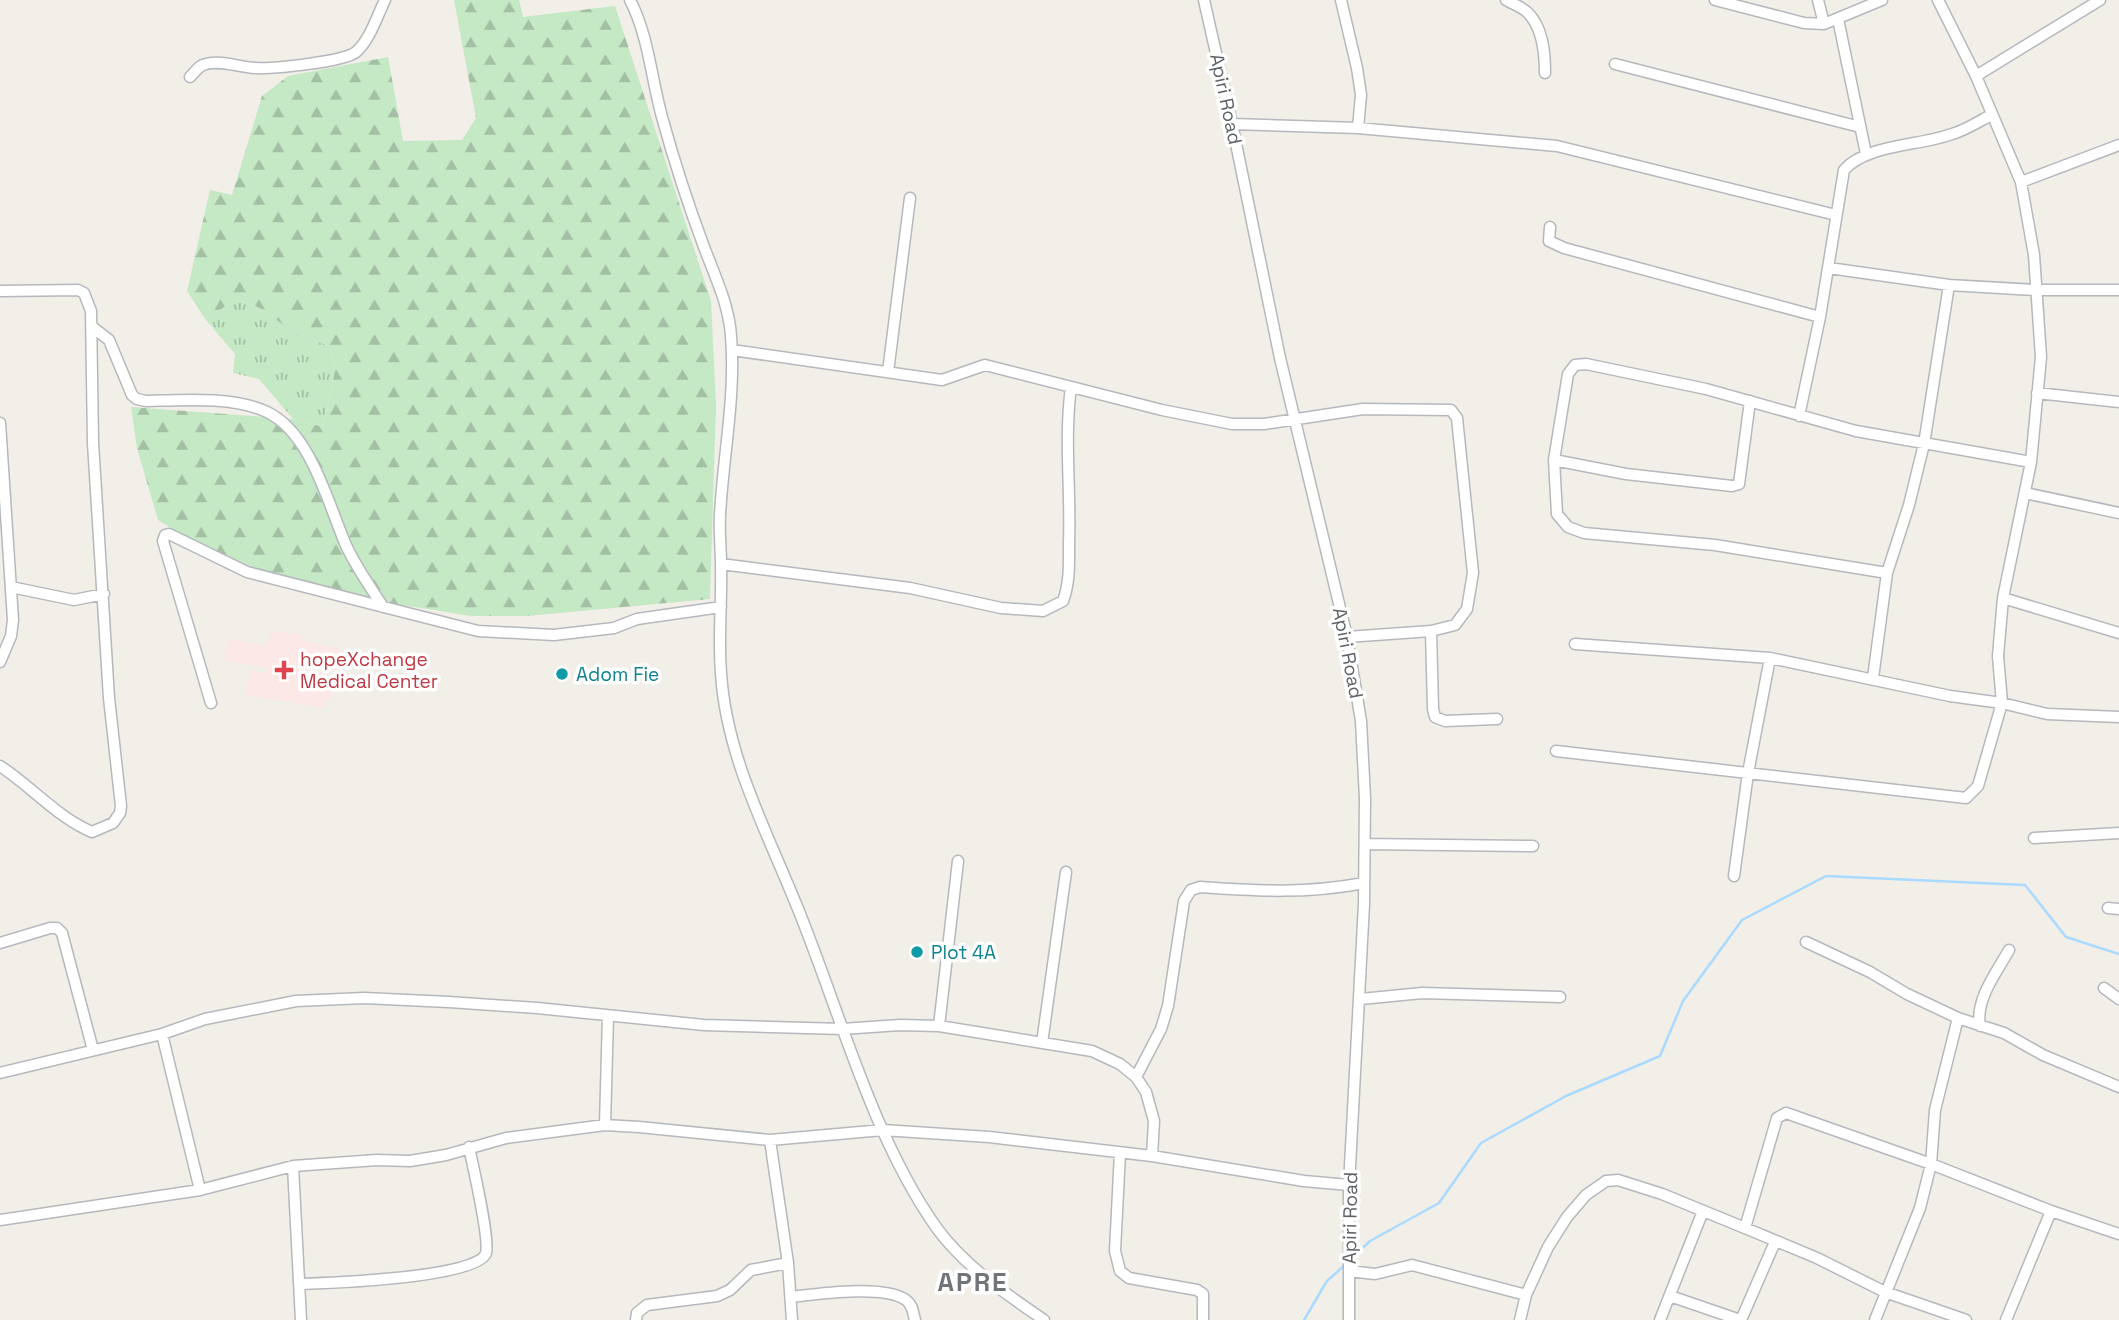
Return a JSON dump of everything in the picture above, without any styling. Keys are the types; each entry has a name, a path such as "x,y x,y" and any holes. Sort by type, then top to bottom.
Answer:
{"street":[{"path":"190,77 202,64 218,63 254,68 345,57 356,52 363,43 385,0"},
{"path":"630,0 641,20 661,116 685,194 722,295 731,332 730,409 719,519 720,673 726,719 759,817 795,902 842,1028 883,1130 909,1183 937,1229 968,1261 1003,1292 1044,1320"},
{"name":"Apiri Road","path":"1204,0 1280,358 1347,637 1361,721 1365,844 1360,999 1349,1185 1349,1320"},
{"path":"1341,0 1361,95 1358,128"},
{"path":"1506,0 1527,12 1536,26 1544,44 1545,73"},
{"path":"1715,0 1804,23 1824,24 1882,0"},
{"path":"1818,0 1824,24"},
{"path":"1556,751 1966,798 1978,786 2002,703 1998,656 2003,598 2031,462 2041,357 2034,255 2021,182 1976,76 1938,0"},
{"path":"1976,76 2100,0"},
{"path":"1838,19 1866,154"},
{"path":"1615,64 1860,127"},
{"path":"1799,416 1829,268 1844,170 1852,161 1866,154 1951,135 1991,115"},
{"path":"1232,124 1358,128 1557,146 1836,215"},
{"path":"2021,182 2119,145"},
{"path":"888,372 910,198"},
{"path":"1550,227 1549,241 1564,248 1820,317"},
{"path":"1829,268 1949,285 2036,290 2119,290"},
{"path":"1873,678 1887,573 1909,505 1924,444 1949,285"},
{"path":"0,291 78,290 87,298 92,326 90,353 93,443 109,698 119,772 120,813 113,823 92,832 62,815 24,781 0,766"},
{"path":"92,326 110,340 132,395 137,399 201,399 264,410 276,416 313,463 345,542 383,607"},
{"path":"732,350 942,380 985,365 1162,411 1231,424 1264,424 1363,409 1451,410 1457,418 1473,573 1467,609 1460,621 1430,631 1347,637"},
{"path":"1887,573 1715,545 1584,533 1568,527 1557,514 1554,460 1568,374 1575,365 1600,367 1706,389 1856,432 2031,462"},
{"path":"721,564 910,588 1001,608 1043,611 1063,601 1068,586 1068,413 1072,387"},
{"path":"2037,393 2119,402"},
{"path":"1554,460 1626,474 1732,486 1739,484 1750,401"},
{"path":"0,423 13,620 11,636 0,662"},
{"path":"2025,492 2119,513"},
{"path":"211,703 163,541 165,535 175,535 211,556 247,572 478,631 526,635 587,632 614,628 637,619 721,607"},
{"path":"11,587 74,600 104,594"},
{"path":"2003,598 2119,633"},
{"path":"1430,631 1433,709 1436,717 1444,721 1497,719"},
{"path":"1575,644 1770,658 2047,714 2119,717"},
{"path":"1734,876 1748,773 1770,658"},
{"path":"2034,838 2119,833"},
{"path":"1365,844 1533,846"},
{"path":"939,1026 958,862"},
{"path":"1042,1043 1066,872"},
{"path":"1136,1077 1161,1030 1168,1006 1184,901 1191,890 1200,887 1269,892 1325,890 1364,883"},
{"path":"0,943 50,928 57,928 62,933 93,1050"},
{"path":"1806,942 1958,1018 2011,1037 2043,1055 2119,1087"},
{"path":"1980,1026 1983,998 2008,950"},
{"path":"2104,988 2119,999"},
{"path":"1360,999 1422,993 1560,997"},
{"path":"0,1073 162,1034 205,1019 296,1001 364,998 537,1008 704,1025 842,1028 939,1026 1092,1051 1120,1064 1136,1077 1146,1091 1154,1121 1152,1156"},
{"path":"605,1125 608,1016"},
{"path":"1875,1320 1920,1208 1931,1164 1934,1110 1958,1018"},
{"path":"162,1034 200,1190"},
{"path":"1745,1228 1777,1118 1780,1115 1793,1114 2119,1234"},
{"path":"0,1220 200,1190 293,1166 377,1160 410,1161 548,1131 605,1125 770,1140 883,1130 989,1137 1152,1156 1304,1181 1349,1185"},
{"path":"770,1140 788,1263 792,1320"},
{"path":"300,1284 418,1276 463,1267 482,1260 486,1252 485,1233 469,1147"},
{"path":"1120,1153 1115,1251 1120,1271 1129,1278 1197,1290 1203,1294 1203,1320"},
{"path":"293,1166 301,1320"},
{"path":"1520,1320 1525,1295 1548,1247 1567,1217 1586,1195 1606,1181 1618,1180 1662,1194 1817,1258 1885,1292 1966,1320"},
{"path":"1660,1320 1703,1211"},
{"path":"2006,1320 2051,1211"},
{"path":"1670,1296 1740,1320 1775,1242"},
{"path":"636,1320 637,1312 648,1304 717,1296 730,1290 751,1270 788,1263"},
{"path":"1349,1271 1375,1274 1412,1265 1525,1295"},
{"path":"791,1297 851,1290 878,1293 905,1299 912,1306 915,1320"}],"shaded area":[{"name":"hopeXchange Medical Center","path":"271,631 302,635 301,641 341,648 336,669 295,663 294,669 330,675 329,679 336,680 332,699 325,699 323,708 245,695 250,671 267,673 268,668 224,661 228,639 267,645"}],"green space":[{"path":"454,0 519,0 523,17 615,6 711,301 716,404 710,599 527,616 471,616 341,595 271,578 203,548 158,520 137,448 131,407 293,419 323,427 336,366 328,345 296,335 264,310 244,301 226,306 205,319 187,291 210,190 232,195 262,96 288,76 388,57 403,141 462,140 476,118"},
{"path":"244,301 264,310 296,335 328,345 336,366 323,427 293,419 259,379 233,373 235,354 205,319 226,306"}],"waterway":[{"path":"1353,1257 1370,1241 1439,1203 1481,1143 1566,1096 1660,1056 1683,1001 1742,920 1826,876 2025,885 2066,937 2119,954"},
{"path":"1304,1320 1327,1281 1346,1264"}],"place":[{"name":"hopeXchange Medical Center","path":"284,670"},
{"name":"Adom Fie","path":"562,674"},
{"name":"Plot 4A","path":"917,952"}],"district":[{"name":"APRE","path":"973,1282"}]}
